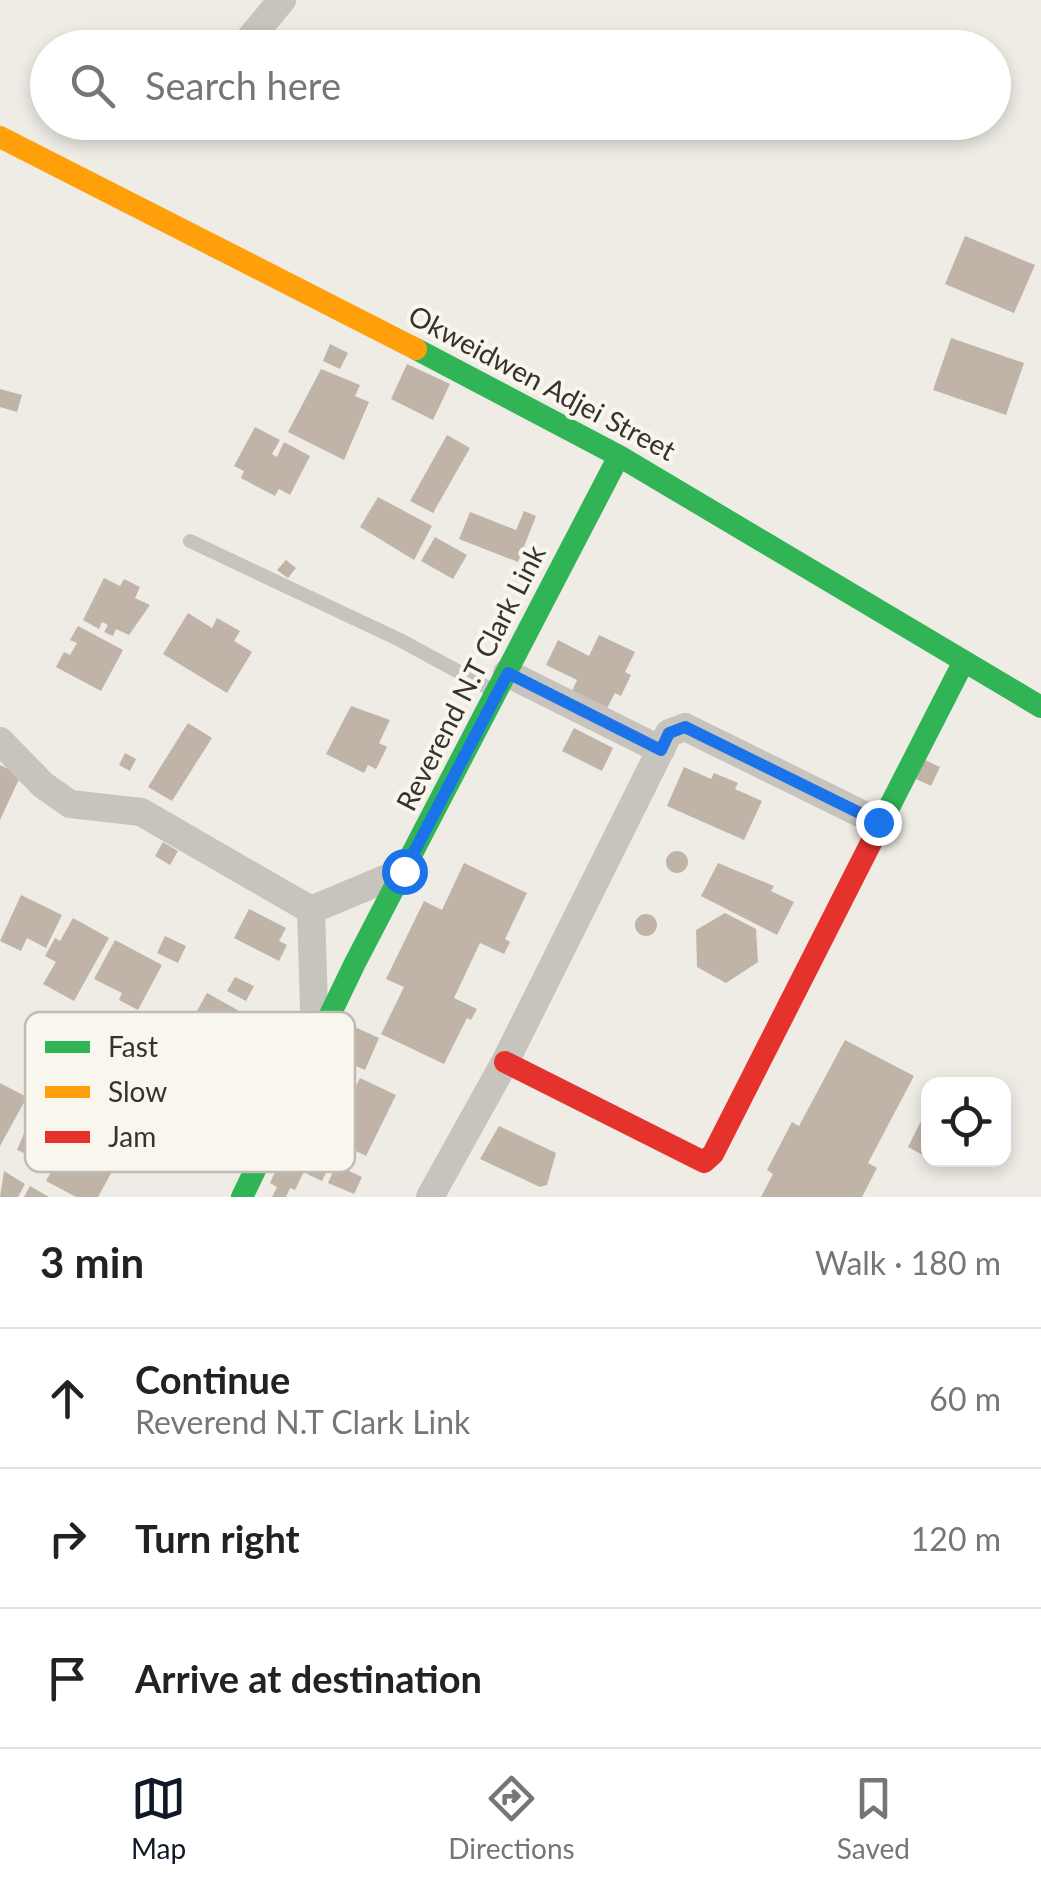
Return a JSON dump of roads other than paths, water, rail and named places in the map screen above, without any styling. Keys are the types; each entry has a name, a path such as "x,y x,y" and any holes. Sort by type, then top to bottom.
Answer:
{"street":[{"path":"257,30 282,0"},
{"name":"Okweidwen Adjei Street","path":"0,137 270,272 619,456 1041,707"},
{"name":"Reverend N.T Clark Link","path":"335,1012 619,456"},
{"path":"505,1062 704,1162 713,1154 878,822 964,661"},
{"path":"502,683 661,750"},
{"path":"430,1197 505,1062 669,733 685,727 878,822"},
{"path":"0,741 43,785 70,804 141,812 311,910"},
{"path":"311,910 404,871"},
{"path":"311,910 315,1012"},
{"name":"Reverend N.T Clark Link","path":"242,1197 255,1172"}],"lane":[{"path":"190,541 400,640 502,683"}]}
